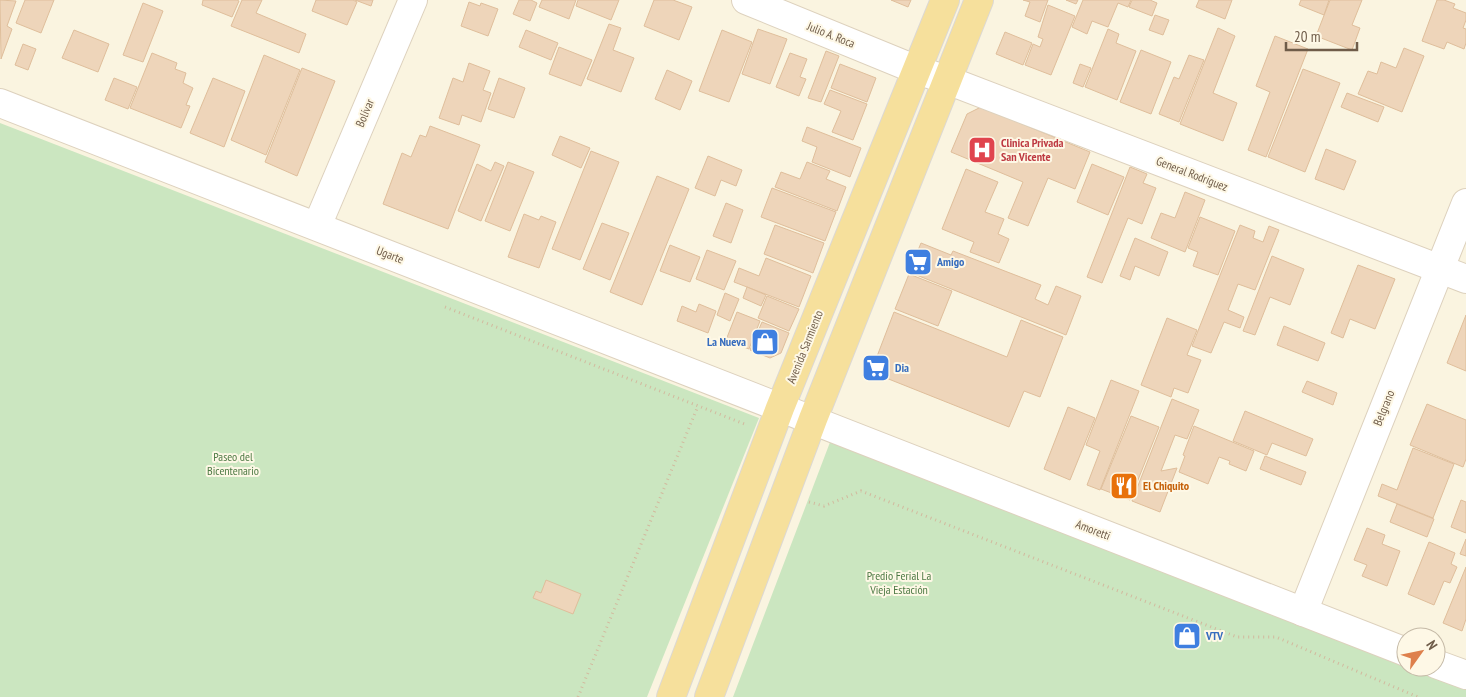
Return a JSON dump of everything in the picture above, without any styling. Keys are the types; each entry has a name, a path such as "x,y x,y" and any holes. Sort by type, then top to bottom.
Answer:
{"main road":[{"name":"Avenida Sarmiento","path":"671,697 780,408 944,0"},
{"path":"709,697 813,420 980,0"}],"street":[{"name":"Bolívar","path":"317,226 413,0"},
{"name":"Julio A. Roca","path":"746,0 916,70"},
{"name":"General Rodríguez","path":"916,70 947,80 1466,279"},
{"name":"Ugarte","path":"0,103 780,408"},
{"name":"Belgrano","path":"1303,612 1466,203"},
{"name":"Amoretti","path":"780,408 1396,648"},
{"path":"1446,668 1466,675"}],"path":[{"path":"578,697 698,406"},
{"path":"801,500 824,506 861,491 1237,637 1276,637 1418,697"}],"green space":[{"name":"Paseo del Bicentenario","path":"0,123 759,418 647,697 0,697"},
{"name":"Predio Ferial La Vieja Estación","path":"832,437 1396,650 1396,677 1446,677 1446,671 1466,678 1466,697 733,697"}],"building":[{"path":"0,0 16,1 7,26 12,29 1,59"},
{"path":"25,0 54,0 41,33 16,23"},
{"path":"203,0 239,1 232,17 202,5"},
{"path":"242,0 262,0 256,13 306,34 299,53 231,26"},
{"path":"316,0 353,0 357,2 347,25 312,11"},
{"path":"355,0 373,0 371,6"},
{"path":"519,0 531,0 537,3 530,21 513,14"},
{"path":"542,0 576,0 569,19 539,7"},
{"path":"578,0 619,0 611,20 576,6"},
{"path":"654,0 673,0 692,7 679,40 644,26"},
{"path":"891,0 911,0 908,7"},
{"path":"1023,0 1048,0 1040,22 1025,16 1030,2"},
{"path":"1066,0 1078,0 1076,4"},
{"path":"1083,0 1131,0 1128,7 1118,3 1108,27 1092,21 1087,34 1072,27"},
{"path":"1132,0 1150,0 1157,3 1152,16 1129,7"},
{"path":"1199,0 1232,0 1225,19 1196,7"},
{"path":"1301,0 1329,0 1324,15 1299,5"},
{"path":"1330,0 1362,0 1352,25 1360,28 1352,50 1316,36"},
{"path":"1437,0 1444,0 1455,4 1453,8 1466,13 1463,28 1466,29 1464,49 1447,42 1444,49 1422,41"},
{"path":"469,2 480,6 481,3 498,9 488,36 461,26"},
{"path":"143,3 163,11 143,62 123,55"},
{"path":"1048,5 1075,16 1051,75 1025,65 1033,44 1040,47 1043,39 1038,37"},
{"path":"1155,15 1169,20 1163,35 1149,30"},
{"path":"609,24 621,28 613,50 634,58 621,92 587,79"},
{"path":"1218,28 1235,36 1213,93 1237,103 1223,141 1180,124"},
{"path":"758,29 787,39 770,84 742,74"},
{"path":"1108,29 1119,34 1116,43 1136,51 1117,100 1085,87"},
{"path":"74,30 109,44 98,72 62,58"},
{"path":"526,30 558,43 551,60 519,47"},
{"path":"722,30 752,42 729,102 699,91"},
{"path":"1005,32 1032,43 1023,65 996,54"},
{"path":"1275,36 1308,49 1266,157 1248,150 1270,92 1256,86"},
{"path":"23,44 36,49 28,70 15,65"},
{"path":"559,47 592,60 581,86 549,74"},
{"path":"1404,48 1424,56 1402,112 1358,94 1368,71 1377,74 1381,62 1396,68"},
{"path":"1141,50 1171,62 1151,114 1120,102"},
{"path":"826,51 839,56 821,102 808,98"},
{"path":"152,53 177,63 175,69 186,73 183,83 193,88 186,105 190,106 181,128 130,108"},
{"path":"790,53 807,59 800,77 806,79 799,96 776,87"},
{"path":"264,55 300,70 266,155 231,140"},
{"path":"1189,55 1204,60 1179,122 1159,114 1174,77 1179,79"},
{"path":"469,63 490,71 483,90 491,93 481,122 462,115 459,125 439,118 453,78 463,82"},
{"path":"840,64 876,78 867,102 831,88"},
{"path":"1080,64 1091,68 1083,87 1073,83"},
{"path":"302,68 335,81 297,176 265,162"},
{"path":"1303,69 1340,83 1305,172 1268,157"},
{"path":"667,70 692,81 680,110 655,99"},
{"path":"114,78 137,87 128,109 105,100"},
{"path":"213,78 245,91 224,147 190,133"},
{"path":"499,78 525,88 514,118 488,109"},
{"path":"830,90 867,104 853,140 832,132 841,111 824,104"},
{"path":"1347,93 1384,107 1378,122 1341,107"},
{"path":"981,107 1090,152 1075,189 1048,178 1028,226 1008,218 1023,182 951,152 967,114"},
{"path":"430,126 480,145 448,229 383,204 402,153 411,157 420,135 426,137"},
{"path":"807,127 861,148 850,177 812,162 817,147 802,141"},
{"path":"560,136 590,148 581,168 552,155"},
{"path":"1326,149 1356,161 1344,190 1315,179"},
{"path":"591,151 619,162 580,260 552,249"},
{"path":"708,156 742,170 736,186 721,180 715,196 695,188"},
{"path":"495,162 504,166 481,221 458,211 477,164 491,171"},
{"path":"508,162 534,172 510,231 485,221"},
{"path":"807,162 830,171 826,179 846,187 837,211 775,187 781,172 800,179"},
{"path":"1092,164 1124,177 1108,215 1077,202"},
{"path":"1130,167 1147,174 1143,183 1156,188 1142,224 1128,218 1102,283 1087,277"},
{"path":"966,169 998,182 985,212 1004,219 998,234 1009,239 999,263 970,252 974,242 942,229"},
{"path":"657,176 689,189 642,305 610,292"},
{"path":"772,188 836,212 825,241 761,217"},
{"path":"1185,192 1205,200 1185,252 1151,238 1161,213 1175,218"},
{"path":"726,203 743,210 731,243 713,236"},
{"path":"524,214 539,220 541,216 556,222 539,268 508,257"},
{"path":"1200,217 1235,231 1218,275 1193,266 1198,252 1188,248"},
{"path":"602,223 629,233 610,280 583,269"},
{"path":"775,225 824,243 813,273 764,254"},
{"path":"1240,225 1255,231 1253,238 1263,242 1269,226 1279,230 1255,290 1238,284 1228,310 1244,317 1240,328 1224,322 1211,353 1192,346"},
{"path":"1135,238 1168,252 1159,276 1135,266 1130,280 1120,276"},
{"path":"921,243 951,255 953,251 1041,285 1035,299 1048,305 1056,286 1081,296 1066,335 909,272"},
{"path":"670,245 700,257 690,282 660,271"},
{"path":"707,250 736,261 724,290 696,279"},
{"path":"1272,256 1304,269 1290,305 1270,297 1255,335 1243,331"},
{"path":"766,258 811,276 799,307 734,282 739,268 759,276"},
{"path":"1358,265 1395,279 1375,329 1350,319 1343,338 1331,333"},
{"path":"909,274 952,291 938,326 895,309"},
{"path":"747,287 766,295 761,306 743,298"},
{"path":"725,293 739,299 730,321 717,315"},
{"path":"767,296 799,309 789,331 758,318"},
{"path":"699,304 716,311 708,333 677,321 682,306 696,312"},
{"path":"737,312 760,321 749,349 726,340"},
{"path":"894,312 1007,357 1021,320 1063,337 1040,397 1024,391 1009,427 871,372"},
{"path":"1466,315 1466,371 1447,363"},
{"path":"1167,318 1197,330 1187,355 1201,360 1188,393 1174,388 1171,397 1141,385"},
{"path":"762,322 789,333 781,353 770,358 750,350"},
{"path":"1284,326 1325,343 1318,361 1277,345"},
{"path":"1111,380 1139,391 1100,490 1087,485 1100,451 1086,445"},
{"path":"1307,381 1337,393 1333,405 1302,392"},
{"path":"1172,399 1199,410 1187,439 1175,435 1161,471 1177,468 1160,512 1132,501"},
{"path":"1427,404 1466,420 1466,459 1463,467 1410,445"},
{"path":"1068,407 1095,418 1070,480 1044,469"},
{"path":"1245,411 1313,439 1306,456 1272,443 1267,455 1233,441"},
{"path":"1131,416 1159,427 1130,500 1101,489"},
{"path":"1194,426 1254,451 1246,471 1229,464 1230,461 1219,457 1208,484 1179,472"},
{"path":"1413,448 1454,464 1433,518 1378,496 1382,484 1397,490"},
{"path":"1265,456 1306,472 1301,485 1260,469"},
{"path":"1461,500 1466,502 1466,533 1451,527"},
{"path":"1397,504 1434,519 1427,537 1390,522"},
{"path":"1367,528 1385,535 1382,544 1400,551 1387,586 1362,576 1367,565 1354,560"},
{"path":"1466,539 1466,556 1460,554"},
{"path":"1429,542 1455,553 1451,564 1457,567 1450,583 1444,581 1434,605 1408,594"},
{"path":"1466,567 1466,619 1462,631 1443,623"},
{"path":"546,580 581,594 573,614 533,598 536,591 541,593"}],"place":[{"name":"Clinica Privada San Vicente","path":"982,150"},
{"name":"Amigo","path":"918,262"},
{"name":"La Nueva","path":"765,342"},
{"name":"Dia","path":"876,368"},
{"name":"El Chiquito","path":"1124,486"},
{"name":"VTV","path":"1187,636"}]}
